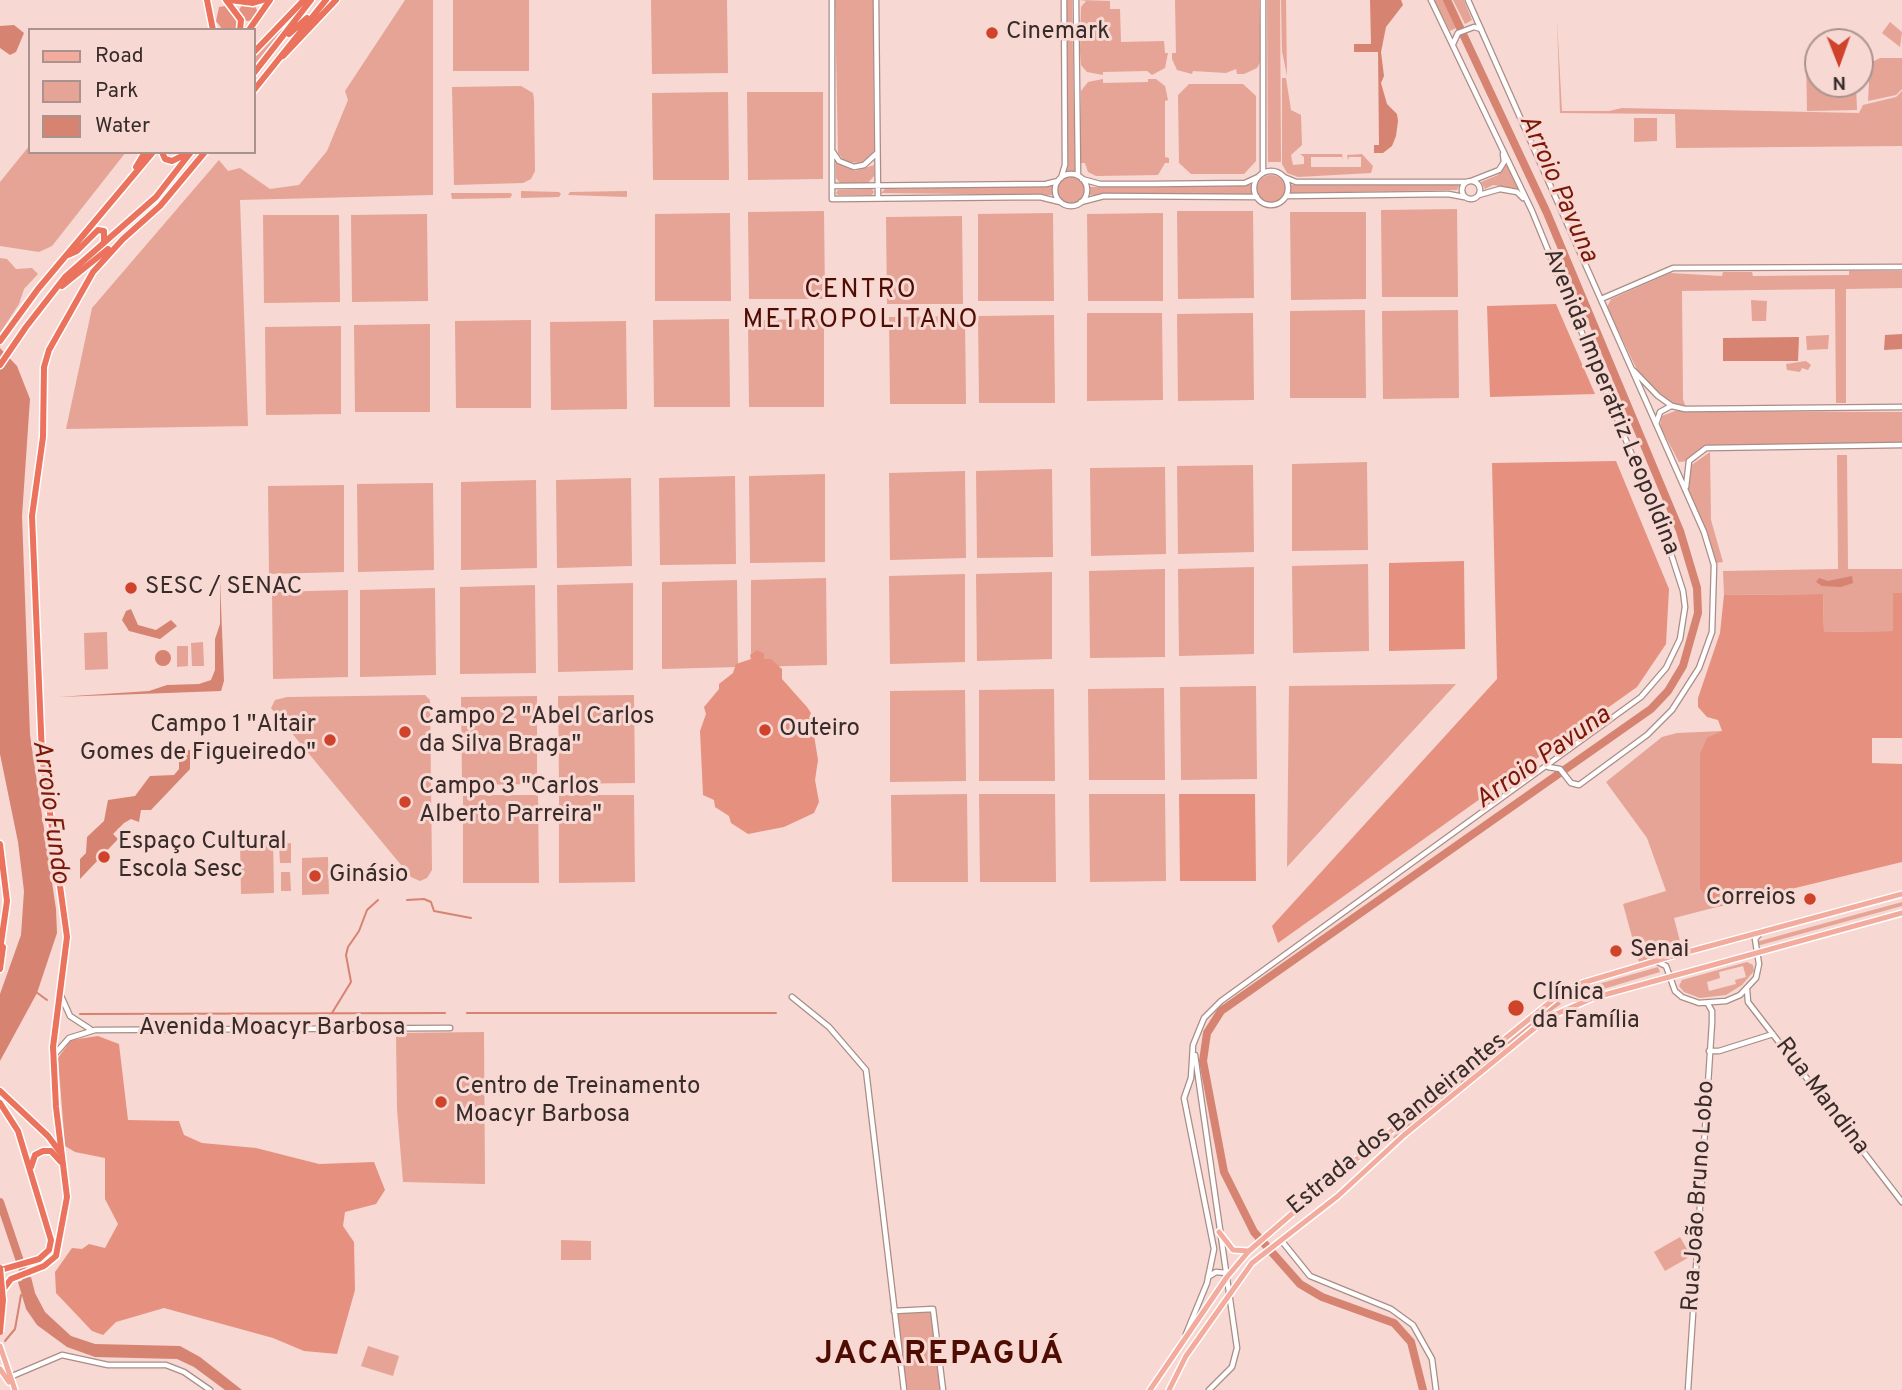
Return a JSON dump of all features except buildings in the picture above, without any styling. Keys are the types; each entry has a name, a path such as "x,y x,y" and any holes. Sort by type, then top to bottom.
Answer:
{"highway":[{"path":"208,0 213,28"},
{"path":"228,0 253,3 263,0"},
{"path":"228,0 241,20 240,28"},
{"path":"250,28 270,0"},
{"path":"256,50 304,0"},
{"path":"256,70 311,0"},
{"path":"256,88 326,0"},
{"path":"279,59 291,51 336,0"},
{"path":"277,44 320,7"},
{"path":"211,20 217,28"},
{"path":"132,174 144,154"},
{"path":"2,337 65,256 151,154"},
{"path":"163,154 165,159 172,161 179,160 186,154"},
{"path":"0,365 65,277 156,197 187,154"},
{"path":"55,292 160,206 203,154"},
{"path":"65,256 77,251 97,230 104,231 104,241"},
{"path":"0,1305 4,1286 15,1277 52,1260 58,1252 67,1197 53,1058 66,948 65,918 42,755 32,529 43,437 43,374 49,350 88,279 123,239"},
{"path":"0,844 7,901 0,969"},
{"path":"0,950 3,940"},
{"path":"2,1092 48,1136 62,1157"},
{"path":"0,1332 3,1300 1,1269 40,1259 49,1250 50,1231 19,1131 2,1106"},
{"path":"30,1173 35,1155 47,1151 54,1153 64,1169"}],"main road":[{"name":"Estrada dos Bandeirantes","path":"1150,1390 1227,1275 1268,1233 1551,1000 1582,983 1902,894"},
{"name":"Estrada dos Bandeirantes","path":"1169,1390 1186,1356 1231,1289 1261,1255 1338,1196 1404,1135 1547,1018 1578,1002 1902,913"},
{"path":"1551,1000 1552,988"},
{"path":"1219,1231 1233,1251 1251,1250"},
{"path":"0,1346 14,1389"},
{"path":"0,1368 14,1389"}],"street":[{"path":"832,0 832,198 1040,197 1073,206 1104,196 1257,197"},
{"path":"876,0 878,198"},
{"path":"1060,202 1055,192 1065,165 1064,0"},
{"path":"1076,0 1080,177 1087,191 1082,202"},
{"path":"1263,0 1261,175 1254,189 1263,203 1273,205 1286,196 1450,194 1472,199 1496,189 1517,192 1532,211"},
{"name":"Avenida Imperatriz Leopoldina","path":"1184,1342 1208,1277 1214,1240 1184,1095 1191,1078 1193,1045 1203,1018 1221,1001 1547,768 1641,697 1659,679 1680,639 1685,607 1678,569 1666,538 1532,211 1431,0"},
{"name":"Avenida Imperatriz Leopoldina","path":"1468,0 1704,532 1714,565 1712,632 1703,659 1681,698 1654,730 1578,785 1568,780 1560,770"},
{"path":"1453,46 1458,33 1474,27 1482,30"},
{"path":"1464,197 1462,189 1469,182 1501,168 1504,159 1500,143"},
{"path":"832,144 839,161 854,167 872,160 877,147"},
{"path":"832,186 1046,184 1069,174 1100,184 1233,183 1250,182 1261,175 1274,172 1296,182 1469,182 1478,185 1479,195"},
{"path":"1283,177 1287,186 1286,196"},
{"path":"1601,299 1673,268 1902,267"},
{"path":"1628,363 1652,391 1672,406 1685,409 1902,407"},
{"path":"1656,424 1660,412 1672,406"},
{"path":"1686,493 1685,478 1689,461 1702,450 1714,447 1902,445"},
{"path":"1672,461 1689,461"},
{"path":"1547,768 1560,770 1562,757"},
{"path":"1655,961 1666,967 1675,991 1682,997 1707,1004 1726,1001 1747,989 1759,971 1755,939 1762,931"},
{"name":"Rua Mandina","path":"1747,989 1748,1002 1902,1202"},
{"path":"61,994 70,1016 83,1027 95,1030"},
{"path":"792,997 829,1027 866,1070 904,1390"},
{"name":"Rua João Bruno Lobo","path":"1688,1390 1712,1014 1707,1004"},
{"name":"Avenida Moacyr Barbosa","path":"53,1058 66,1040 95,1030 450,1028"},
{"path":"1199,1030 1195,1057 1219,1231 1231,1289 1236,1354 1232,1367 1209,1390"},
{"path":"1709,1051 1719,1051 1773,1034"},
{"path":"1188,1115 1203,1116"},
{"path":"1278,1242 1310,1276 1391,1309 1413,1325 1432,1359 1436,1390"},
{"path":"1208,1277 1216,1272 1227,1275"},
{"path":"894,1311 933,1309 943,1390"},
{"path":"10,1377 59,1355 108,1365 166,1365 184,1372 210,1390"}],"green space":[{"path":"405,0 433,0 433,195 240,200 248,426 66,429 92,308 219,160 228,171 240,168 270,189 299,185 327,151 348,100 345,91"},
{"path":"453,0 529,0 529,71 453,71"},
{"path":"651,0 727,0 728,73 652,74"},
{"path":"835,0 873,0 874,150 873,155 863,163 845,162 838,153"},
{"path":"1067,0 1072,0 1075,172 1067,172"},
{"path":"1080,0 1110,1 1110,9 1120,9 1121,42 1164,41 1165,53 1168,53 1165,68 1152,75 1147,71 1103,72 1103,75 1087,72 1081,65 1080,51 1081,7 1086,1"},
{"path":"1175,0 1259,0 1261,60 1257,68 1244,74 1237,74 1236,69 1226,73 1193,71 1192,74 1177,70 1172,59 1172,53 1176,53"},
{"path":"1267,0 1280,0 1281,162 1268,162"},
{"path":"1281,0 1286,0 1287,76 1282,51"},
{"path":"1434,0 1443,0 1456,28 1450,31"},
{"path":"1453,0 1464,0 1472,20 1465,24"},
{"path":"302,7 256,64 256,54"},
{"path":"1557,20 1562,111 1609,111 1622,108 1859,113 1863,105 1896,97 1902,91 1902,146 1676,148 1675,114 1560,113"},
{"path":"1890,22 1902,32 1900,47 1882,33"},
{"path":"1880,58 1902,58 1902,89 1896,95 1868,101 1868,98 1874,98 1874,61"},
{"path":"1282,78 1286,78 1291,110 1301,115 1302,145 1291,155 1293,165 1304,164 1304,157 1300,154 1342,154 1343,160 1342,157 1311,157 1311,167 1361,167 1361,157 1349,157 1348,160 1347,155 1362,154 1373,166 1371,173 1298,177 1287,173 1282,164"},
{"path":"1103,79 1103,83 1148,82 1148,79 1156,79 1165,86 1168,100 1165,101 1165,157 1169,158 1169,163 1165,163 1158,175 1096,176 1088,172 1085,163 1080,163 1081,91 1088,82"},
{"path":"1189,84 1243,84 1256,96 1256,161 1244,174 1191,174 1179,163 1178,95"},
{"path":"521,86 533,93 534,100 535,171 531,179 523,183 454,185 452,87"},
{"path":"728,92 729,180 653,180 652,93"},
{"path":"747,92 823,92 823,179 748,180"},
{"path":"1807,98 1857,98 1857,110 1807,111"},
{"path":"1634,118 1657,118 1657,141 1634,142"},
{"path":"28,147 28,154 124,154 52,246 39,252 0,246 0,182"},
{"path":"1507,162 1519,189 1493,185 1485,189 1481,182 1498,175"},
{"path":"836,163 855,171 874,165 874,176 868,183 840,183 836,178"},
{"path":"1271,175 1281,179 1285,189 1281,199 1271,203 1261,199 1257,189 1261,179"},
{"path":"1071,177 1081,181 1085,191 1081,201 1071,205 1061,201 1057,191 1061,181"},
{"path":"1460,184 1457,190 1290,193 1289,185"},
{"path":"1252,185 1252,194 1090,195 1090,187"},
{"path":"1052,186 1053,195 881,193 885,189"},
{"path":"872,189 872,195 836,193 838,190"},
{"path":"521,191 561,194 559,197 521,198"},
{"path":"627,191 627,197 568,195 570,192"},
{"path":"451,193 512,195 510,198 452,199"},
{"path":"1457,209 1458,297 1382,297 1381,210"},
{"path":"824,211 825,299 749,299 748,212"},
{"path":"1177,211 1253,211 1254,298 1178,299"},
{"path":"1290,212 1366,212 1366,299 1291,300"},
{"path":"730,213 731,301 655,301 655,214"},
{"path":"1053,213 1054,301 978,301 978,214"},
{"path":"1163,213 1163,301 1088,301 1087,214"},
{"path":"427,214 428,301 352,302 351,215"},
{"path":"263,215 339,215 340,302 264,303"},
{"path":"962,216 963,304 887,304 886,217"},
{"path":"0,258 7,259 16,269 32,268 38,274 24,289 19,304 0,333"},
{"path":"1849,271 1902,271 1902,288 1846,289 1846,403 1836,403 1835,289 1682,291 1683,399 1686,408 1670,402 1640,376 1607,307 1611,299 1670,273 1722,276 1723,272 1752,272 1753,276 1849,275"},
{"path":"1751,300 1767,301 1766,321 1752,321"},
{"path":"1365,310 1366,398 1290,398 1290,311"},
{"path":"1458,310 1459,398 1383,399 1382,311"},
{"path":"1087,313 1162,313 1163,400 1087,401"},
{"path":"1253,313 1254,400 1178,401 1177,314"},
{"path":"1054,315 1055,403 979,403 978,316"},
{"path":"965,316 966,404 890,404 889,317"},
{"path":"729,319 730,407 654,407 653,320"},
{"path":"824,319 824,407 749,407 748,320"},
{"path":"531,320 531,408 456,408 455,321"},
{"path":"626,321 627,409 551,410 550,322"},
{"path":"430,324 430,412 355,412 354,325"},
{"path":"341,326 341,414 266,415 265,327"},
{"path":"1829,335 1828,349 1807,350 1806,336"},
{"path":"1806,361 1811,365 1808,370 1787,370 1786,364"},
{"path":"1675,411 1902,412 1902,444 1710,446 1702,448 1688,461 1679,462 1660,426 1662,416"},
{"path":"1710,452 1711,520 1723,562 1716,563 1687,486 1690,466"},
{"path":"1837,455 1847,455 1848,569 1902,569 1902,593 1893,593 1893,631 1824,632 1823,594 1724,595 1723,571 1838,569"},
{"path":"1367,462 1368,550 1292,551 1292,464"},
{"path":"1253,465 1254,552 1178,554 1177,466"},
{"path":"1165,467 1166,554 1091,556 1090,468"},
{"path":"1052,469 1053,557 977,558 976,471"},
{"path":"965,471 966,558 890,560 889,473"},
{"path":"825,474 825,562 750,563 749,476"},
{"path":"735,476 736,564 660,565 659,478"},
{"path":"631,478 632,566 557,568 556,480"},
{"path":"536,480 537,568 461,570 461,482"},
{"path":"433,483 434,570 358,572 357,484"},
{"path":"344,485 344,572 269,574 268,486"},
{"path":"1368,564 1369,651 1293,653 1292,566"},
{"path":"1254,567 1254,654 1179,656 1178,569"},
{"path":"1165,569 1165,657 1090,658 1089,571"},
{"path":"1052,572 1052,659 977,661 976,574"},
{"path":"965,574 965,662 890,664 889,576"},
{"path":"826,578 827,665 751,667 751,580"},
{"path":"737,580 738,667 662,669 662,582"},
{"path":"633,583 633,670 558,672 557,585"},
{"path":"535,585 536,673 460,674 460,587"},
{"path":"435,588 436,675 360,677 360,590"},
{"path":"348,590 348,677 273,679 272,592"},
{"path":"107,632 108,669 85,670 84,633"},
{"path":"203,642 204,666 192,666 191,643"},
{"path":"177,646 188,646 188,666 177,667"},
{"path":"1456,684 1287,867 1289,686"},
{"path":"1256,686 1257,779 1181,780 1180,687"},
{"path":"1164,688 1165,780 1089,780 1088,689"},
{"path":"1054,689 1055,781 979,781 979,690"},
{"path":"965,690 966,781 890,782 890,691"},
{"path":"425,695 430,700 432,870 427,878 420,881 411,877 271,708 275,700 287,697"},
{"path":"634,695 635,783 559,784 558,696"},
{"path":"537,696 537,784 462,785 461,697"},
{"path":"1722,731 1700,889 1713,908 1674,918 1682,949 1639,962 1623,904 1666,891 1647,838 1606,782 1662,737 1677,733"},
{"path":"967,794 968,882 892,882 891,795"},
{"path":"979,794 1055,794 1056,882 980,882"},
{"path":"1089,794 1165,794 1166,881 1090,882"},
{"path":"463,795 538,795 539,883 463,883"},
{"path":"559,795 634,795 635,882 559,883"},
{"path":"273,841 274,893 241,894 240,842"},
{"path":"291,843 291,863 280,863 279,844"},
{"name":"Ginásio","path":"328,857 329,894 302,895 302,858"},
{"path":"281,872 290,872 291,891 281,891"},
{"path":"1902,902 1902,906 1757,946 1756,942"},
{"path":"1747,962 1753,965 1754,971 1742,985 1726,995 1700,998 1684,992 1679,986 1682,980","holes":["1743,966 1746,977 1735,980 1736,984 1709,991 1707,982 1720,978 1719,972"]},
{"path":"1658,967 1660,972 1573,998 1567,993"},
{"path":"1558,1001 1561,1004 1535,1022 1396,1140 1393,1137"},
{"name":"Centro de Treinamento Moacyr Barbosa","path":"484,1032 485,1184 403,1182 397,1109 396,1033"},
{"path":"1680,1237 1691,1256 1665,1271 1654,1252"},
{"path":"561,1240 591,1241 591,1260 561,1260"},
{"path":"925,1308 933,1312 941,1390 905,1390 894,1311"},
{"path":"368,1346 399,1356 393,1376 361,1366"}],"shaded area":[{"path":"244,3 252,3 257,12 255,19 244,21 239,16 239,8"},
{"path":"225,6 236,17 239,25 237,28 221,28 216,21 219,7"},
{"path":"1556,304 1595,394 1490,397 1487,306"},
{"path":"1616,461 1669,589 1666,644 1637,687 1278,943 1272,926 1497,679 1492,463"},
{"path":"1464,561 1465,649 1389,651 1389,563"},
{"path":"1893,593 1902,593 1902,738 1872,738 1872,763 1902,764 1902,862 1713,908 1700,889 1700,754 1707,738 1722,731 1718,720 1707,717 1698,707 1698,698 1720,633 1724,595 1823,594 1824,632 1893,631"},
{"path":"757,650 764,654 764,659 771,659 782,669 782,679 807,707 811,713 809,718 815,722 813,729 818,760 815,780 819,802 814,813 784,827 748,834 731,823 729,816 715,807 714,800 703,795 700,731 706,714 704,707 719,689 719,684 733,673 736,664 751,659 750,655"},
{"path":"1179,794 1255,794 1256,881 1180,881"},
{"path":"98,1036 119,1044 128,1120 179,1121 184,1135 202,1143 256,1148 319,1164 374,1162 385,1190 376,1204 345,1212 343,1226 354,1242 355,1290 337,1354 304,1351 273,1338 164,1308 116,1322 103,1335 92,1331 56,1293 55,1272 72,1248 82,1249 89,1244 105,1248 118,1224 105,1199 105,1158 75,1152 65,1146 58,1058 71,1040"}],"water":[{"path":"1370,0 1401,0 1403,5 1386,27 1381,52 1384,76 1381,83 1387,104 1397,114 1398,121 1392,146 1383,153 1374,153 1374,145 1379,145 1378,52 1354,52 1354,44 1371,44"},
{"path":"14,25 24,33 16,52 10,55 0,48 0,26"},
{"path":"1902,334 1902,349 1884,350 1885,335"},
{"path":"1799,337 1798,361 1723,361 1723,338"},
{"path":"0,348 17,366 30,399 22,516 30,735 56,909 57,933 37,993 0,1061 0,994 21,935 24,891 18,842 0,754"},
{"path":"1852,576 1853,583 1841,587 1822,586 1816,582 1819,578 1828,581"},
{"path":"220,580 224,681 221,691 58,697 149,691 167,685 199,684 211,680 215,670 215,639 220,624"},
{"path":"131,609 138,625 156,630 171,620 177,626 160,639 129,631 122,620 126,611"},
{"path":"160,650 166,650 171,658 169,664 160,666 155,661 155,655"},
{"path":"190,750 190,769 151,810 141,810 139,822 131,819 113,834 118,839 80,879 80,859 86,853 87,837 104,821 108,800 135,796 150,776 174,775 179,769 179,751"},
{"path":"31,1277 35,1293 45,1312 71,1336 95,1344 180,1346 200,1357 242,1390 225,1390 194,1367 177,1359 95,1357 67,1347 37,1325 26,1309 18,1282"}],"waterway":[{"name":"Arroio Pavuna","path":"1423,1390 1411,1342 1394,1323 1322,1297 1300,1284 1254,1232 1224,1172 1203,1061 1207,1033 1221,1011 1651,709 1668,691 1683,666 1698,613 1697,588 1680,531 1547,213 1447,0"},
{"path":"407,900 424,899 431,902 434,911 471,918"},
{"path":"332,1013 351,982 346,955 348,947 359,931 367,910 378,900"},
{"path":"36,992 47,1000"},
{"path":"80,1014 445,1013"},
{"path":"467,1013 776,1013"},
{"name":"Arroio Fundo","path":"0,1202 29,1288"},
{"path":"5,1341 15,1329 21,1295"}],"place":[{"name":"Cinemark","path":"992,33"},
{"name":"SESC / SENAC","path":"131,588"},
{"name":"Outeiro","path":"765,730"},
{"name":"Campo 2 \"Abel Carlos da Silva Braga\"","path":"405,732"},
{"name":"Campo 1 \"Altair Gomes de Figueiredo\"","path":"330,740"},
{"name":"Campo 3 \"Carlos Alberto Parreira\"","path":"405,802"},
{"name":"Espaço Cultural Escola Sesc","path":"104,857"},
{"name":"Ginásio","path":"315,876"},
{"name":"Correios","path":"1810,899"},
{"name":"Senai","path":"1616,951"},
{"name":"Clínica da Família","path":"1516,1008"},
{"name":"Centro de Treinamento Moacyr Barbosa","path":"441,1102"}],"district":[{"name":"CENTRO METROPOLITANO","path":"861,307"},
{"name":"JACAREPAGUÁ","path":"940,1357"}]}
